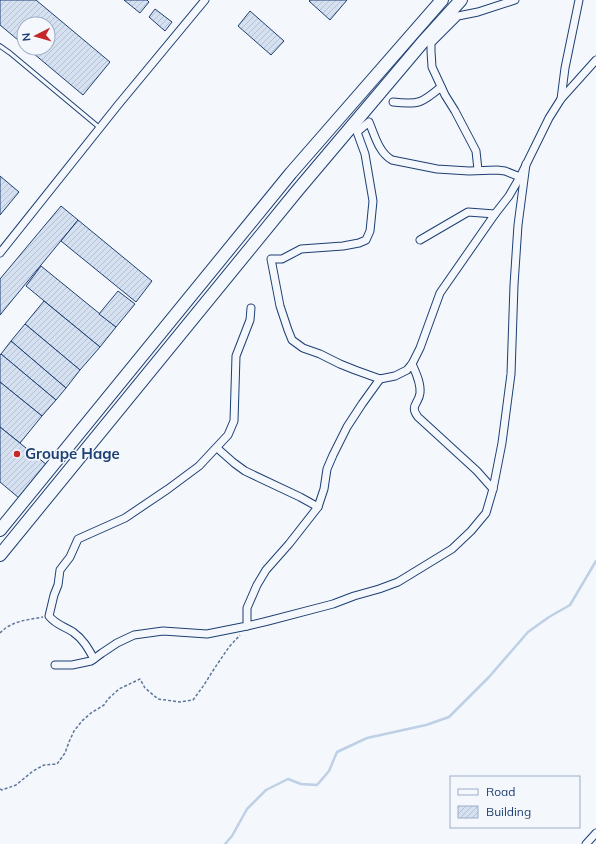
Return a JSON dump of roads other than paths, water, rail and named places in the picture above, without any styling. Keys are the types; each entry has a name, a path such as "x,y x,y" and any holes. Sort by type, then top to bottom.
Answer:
{"main road":[{"path":"0,530 291,173 442,0"},
{"path":"0,556 297,191 422,43 461,0"}],"street":[{"path":"0,253 205,0"},
{"path":"478,170 476,151 445,95 432,67 431,43 458,16 478,12 515,0"},
{"path":"561,99 565,68 579,0"},
{"path":"520,177 501,170 469,171 437,169 392,160 382,152 369,122 358,132 365,154 374,201 370,231 366,240 360,243 343,246 301,249 282,259 271,259 280,306 292,340 303,348 380,379 395,376 406,370 412,364 420,348 440,293 509,196 520,177 549,118 561,99 596,60"},
{"path":"394,102 409,104 421,102 441,87"},
{"path":"55,665 91,661 117,643 134,635 163,631 206,634 247,626 333,604 398,582 452,548 471,531 486,514 502,443 511,374 518,225 526,164"},
{"path":"420,240 468,212 495,214"},
{"path":"94,659 82,639 72,631 54,622 49,616 58,585 60,570 70,557 78,539 125,518 168,489 199,466 228,435 234,421 236,356 250,320 251,308"},
{"path":"412,364 418,378 420,392 414,408 414,413 477,471 493,488"},
{"path":"247,626 247,608 257,585 266,570 318,507 324,489 327,469 333,455 347,427 380,379"},
{"path":"217,448 245,471 318,507"},
{"path":"586,844 596,833"}],"lane":[{"path":"0,46 100,128"}],"waterway":[{"path":"225,844 232,836 247,809 266,790 288,779 301,784 317,785 329,771 337,752 367,738 426,725 449,717 489,677 528,632 549,617 570,605 596,561"}],"place":[{"name":"Groupe Hage","path":"17,454"}]}
